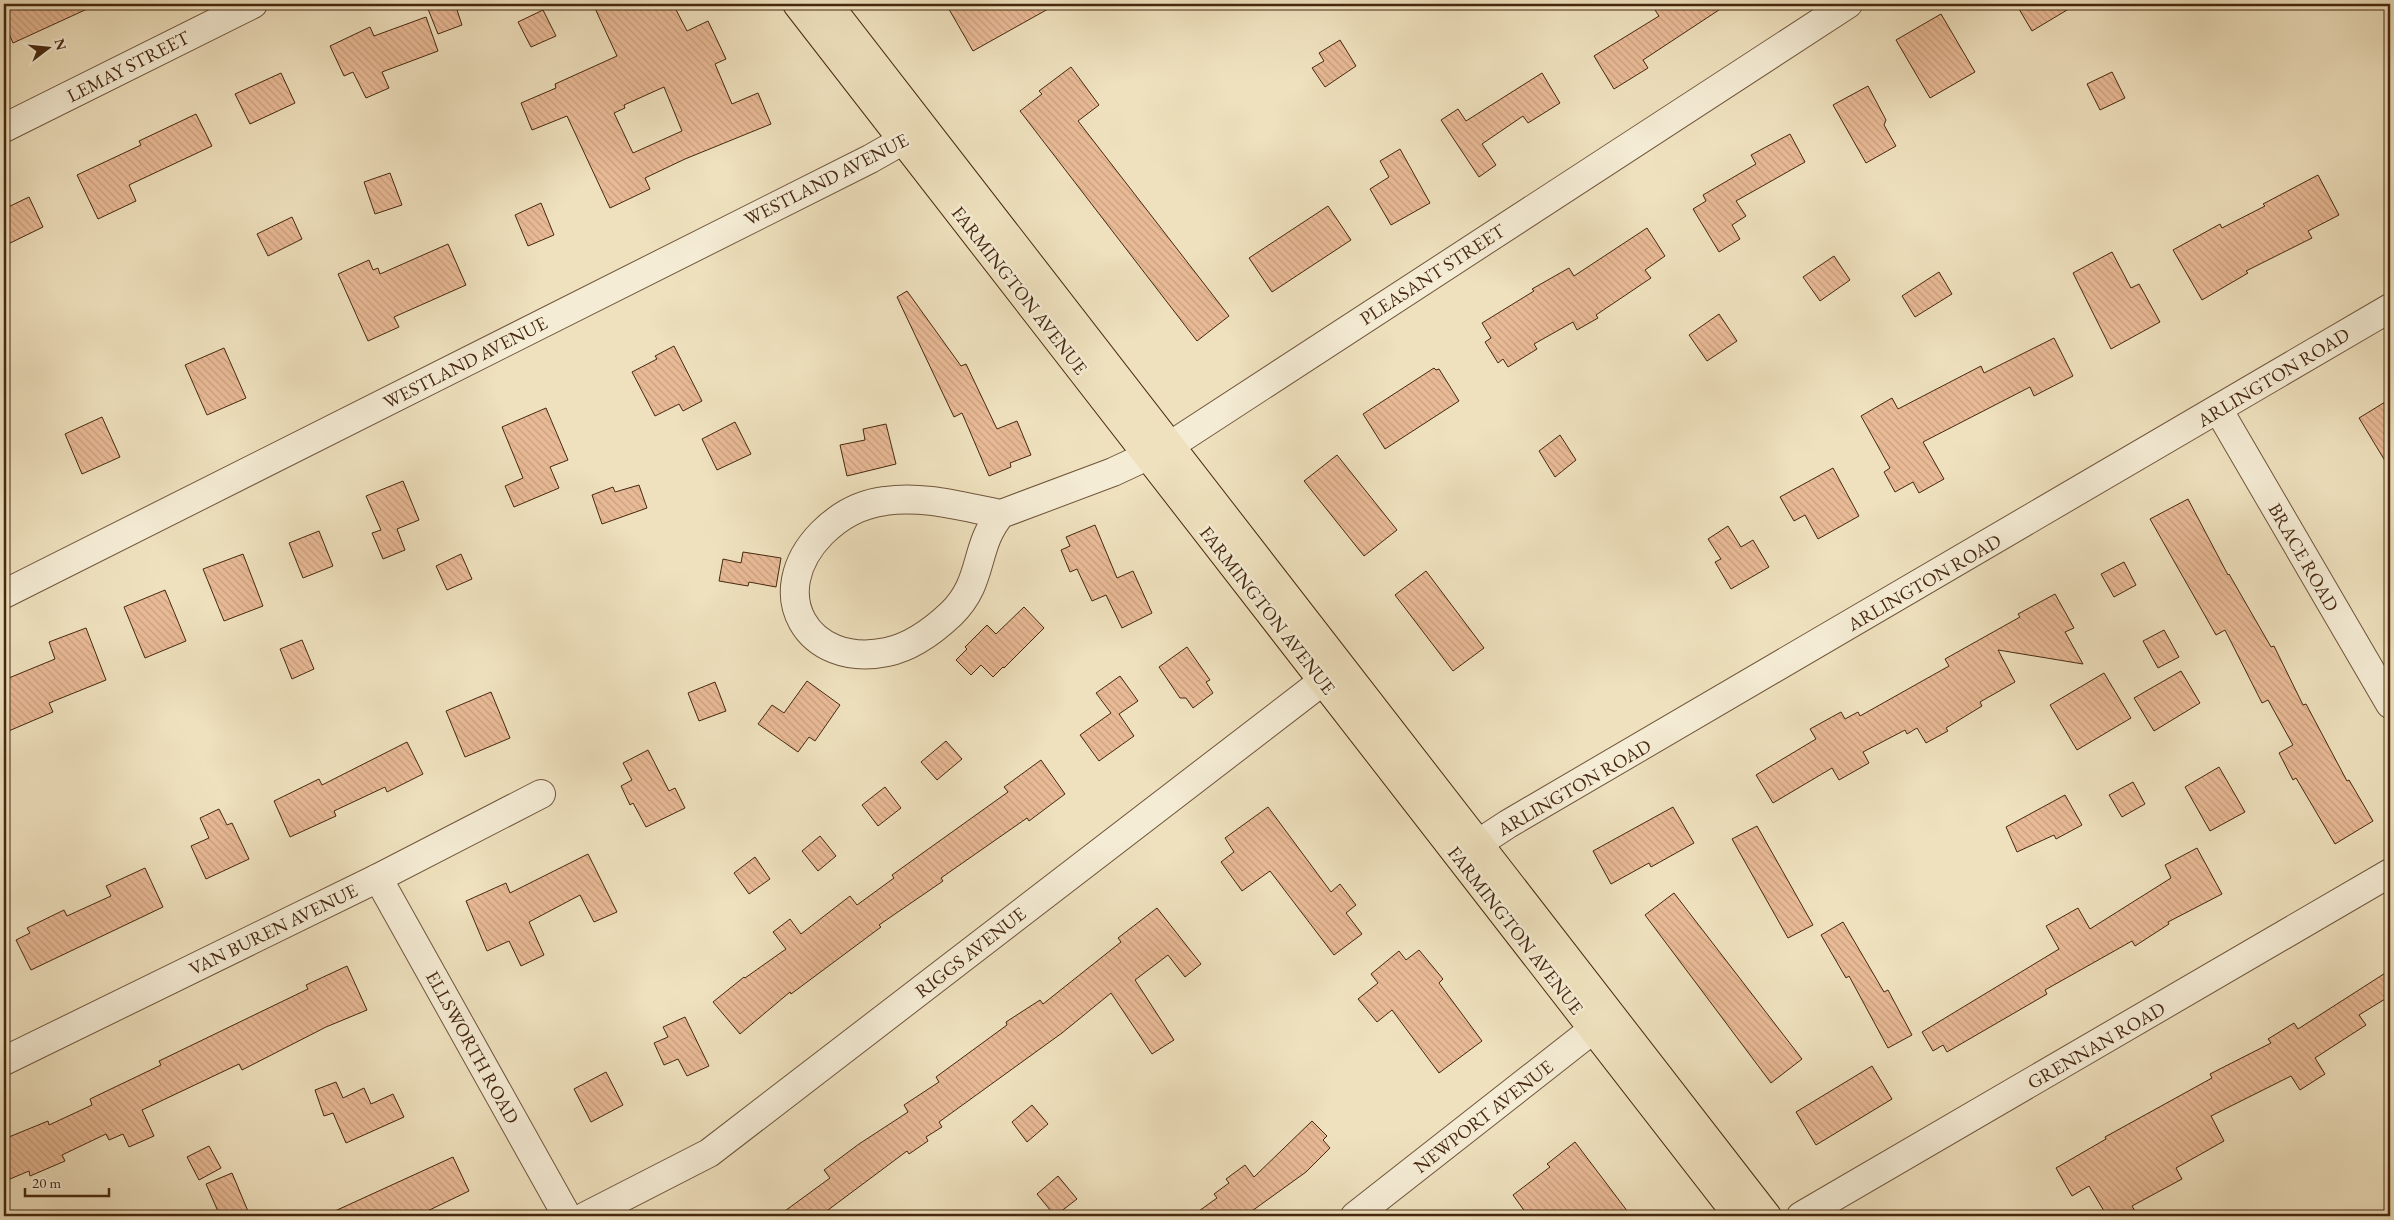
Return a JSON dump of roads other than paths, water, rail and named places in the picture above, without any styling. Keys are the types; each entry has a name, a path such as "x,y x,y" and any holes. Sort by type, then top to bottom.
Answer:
{"main road":[{"name":"FARMINGTON AVENUE","path":"797,4 914,134 1601,1022 1738,1216"},
{"name":"FARMINGTON AVENUE","path":"828,4 914,134"},
{"name":"FARMINGTON AVENUE","path":"1601,1022 1767,1216"}],"street":[{"name":"LEMAY STREET","path":"4,128 252,4"},
{"name":"PLEASANT STREET","path":"1001,514 1113,472 1159,450 1848,4"},
{"name":"WESTLAND AVENUE","path":"4,594 914,134"},
{"name":"ARLINGTON ROAD","path":"1468,850 2390,308"},
{"name":"BRACE ROAD","path":"2218,410 2390,704"},
{"path":"917,499 1001,514 986,536 974,581 962,602 937,626 911,643 885,652 855,653 837,650 816,638 800,617 793,594 794,583 804,556 812,543 826,529 854,510 885,501 917,499"},
{"name":"RIGGS AVENUE","path":"586,1216 709,1152 1332,674"},
{"name":"VAN BUREN AVENUE","path":"4,1061 378,878 541,794"},
{"name":"GRENNAN ROAD","path":"1801,1216 2390,874"},
{"name":"ELLSWORTH ROAD","path":"378,878 568,1216"},
{"name":"NEWPORT AVENUE","path":"1355,1216 1601,1022"}]}
